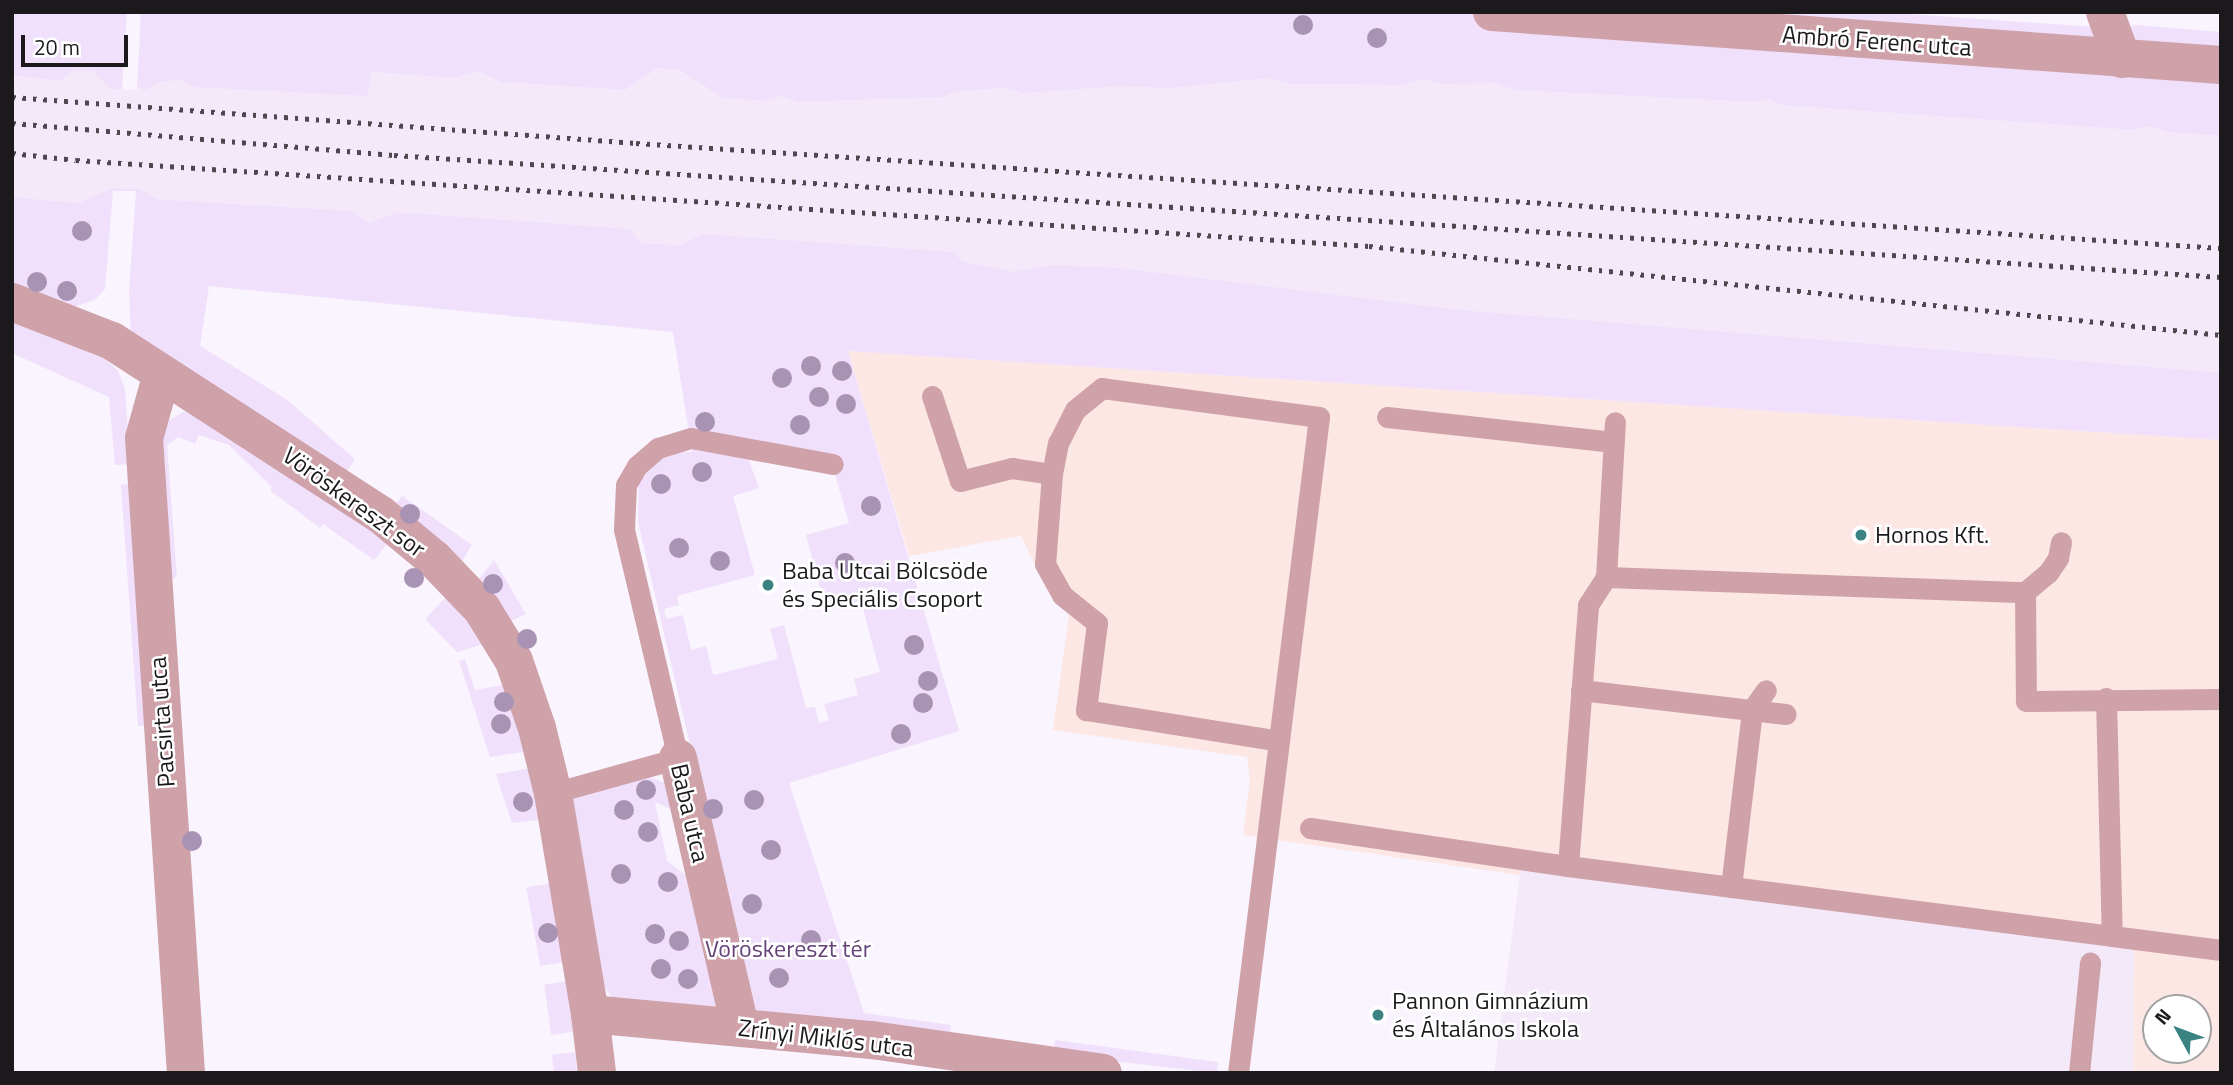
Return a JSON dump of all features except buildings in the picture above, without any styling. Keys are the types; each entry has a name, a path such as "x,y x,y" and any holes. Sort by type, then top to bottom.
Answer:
{"street":[{"path":"2105,12 2122,58"},
{"name":"Ambró Ferenc utca","path":"1507,13 2221,65"},
{"name":"Vöröskereszt sor","path":"12,302 112,341 380,515 434,559 482,609 514,661 537,728 553,793 590,1014 597,1073"},
{"name":"Pacsirta utca","path":"162,374 144,438 186,1073"},
{"name":"Baba utca","path":"678,758 740,1027"},
{"name":"Zrínyi Miklós utca","path":"590,1014 872,1040 937,1062 1103,1073"}],"lane":[{"path":"1238,1073 1279,741 1319,417 1102,388 1075,410 1058,443 1052,474 1045,564 1062,596 1097,623 1086,710 1279,741"},
{"path":"932,396 960,481 1012,468 1052,474"},
{"path":"1387,417 1615,432 1605,577 1588,605 1568,866"},
{"name":"Baba utca","path":"678,758 624,529 626,485 637,466 658,448 691,438 833,464"},
{"path":"1605,577 2025,592 2048,573 2058,558 2061,542"},
{"path":"2025,592 2026,701 2106,698 2221,699"},
{"path":"1581,690 1786,714"},
{"path":"1731,887 1752,710 1766,691"},
{"path":"2106,698 2112,936"},
{"path":"553,793 678,758"},
{"path":"1310,828 1568,866 2221,950"},
{"path":"2079,1073 2090,963"}],"shaded area":[{"path":"658,68 678,70 723,98 767,101 782,96 798,102 942,97 957,91 1007,88 1147,85 1172,88 1270,78 1290,84 1401,85 1424,79 1441,84 1495,82 1515,90 1754,102 1768,99 1781,105 2133,130 2151,126 2166,132 2221,136 2221,440 848,351 681,245 640,243 629,229 397,212 369,223 350,211 156,199 140,189 112,188 78,203 12,197 12,75 60,81 75,70 92,71 110,89 147,90 158,82 182,80 368,96 371,72 454,78 477,71 501,82 625,90"},
{"path":"848,351 2221,440 2221,1073 2133,1073 2134,934 1522,860 1520,875 1243,835 1250,780 1247,757 1053,730 1069,615 1046,588 1021,536 909,556"},
{"path":"1522,859 2134,934 2133,1073 1494,1073"}],"green space":[{"path":"12,12 127,12 122,89 110,89 92,71 75,70 60,81 12,75"},
{"path":"141,12 1878,12 2111,28 2137,25 2221,32 2221,136 2166,132 2151,126 2133,130 1781,105 1768,99 1754,102 1515,90 1495,83 1441,84 1424,79 1401,85 1290,84 1270,78 1172,88 1120,86 1023,93 1007,88 957,91 943,97 798,102 782,96 767,101 723,98 679,70 658,68 625,90 501,82 477,71 454,78 371,72 368,96 194,87 182,80 158,82 147,90 137,89"},
{"name":"Vöröskereszt tér","path":"112,188 140,189 156,199 351,211 369,223 397,212 630,229 640,243 681,245 702,234 952,252 964,262 1015,272 1052,265 1118,268 1459,310 2221,373 2221,440 848,351 959,731 789,783 864,1013 951,1025 950,1041 749,1015 691,762 696,751 691,749 638,522 639,483 659,459 679,452 692,452 673,332 209,286 200,346 286,399 355,459 346,473 131,336 129,292 136,191 113,191 105,289 94,300 71,308 12,287 12,197 78,203","holes":["745,450 832,464 849,523 806,535 826,610 861,601 880,672 854,679 858,695 824,704 829,720 819,723 815,707 806,708 784,625 770,629 778,659 713,675 706,646 691,650 683,615 666,619 664,609 679,605 677,596 755,575 733,496 759,488"]},
{"path":"12,320 105,359 118,371 125,388 130,464 115,465 109,397 12,353"},
{"path":"183,412 198,414 391,539 374,560 323,524 320,528 271,491 271,486 229,445 199,435 195,444 178,437 167,445 177,577 169,580 156,448 163,424"},
{"path":"134,483 149,725 138,726 121,485"},
{"path":"402,496 472,545 461,563 394,506"},
{"path":"494,560 526,614 509,622 477,582"},
{"path":"446,597 469,622 484,644 457,652 425,619"},
{"path":"465,659 475,690 508,684 529,751 490,757 459,661"},
{"path":"531,768 544,819 512,823 496,774"},
{"path":"647,776 670,785 677,812 655,802 667,861 690,878 724,1014 628,1004 611,996 600,980 566,800"},
{"path":"552,883 566,962 540,966 526,888"},
{"path":"569,981 576,1032 551,1035 544,984"},
{"path":"1055,1040 1218,1062 1217,1073 1053,1054"},
{"path":"575,1052 577,1073 554,1073 552,1055"}],"railway":[{"path":"12,97 636,143 2221,248"},
{"path":"12,123 394,155 2221,277"},
{"path":"12,153 76,160 1369,246 2221,335"}],"place":[{"name":"Hornos Kft.","path":"1861,535"},
{"name":"Baba Utcai Bölcsöde és Speciális Csoport","path":"768,585"},
{"name":"Pannon Gimnázium és Általános Iskola","path":"1378,1015"}]}
